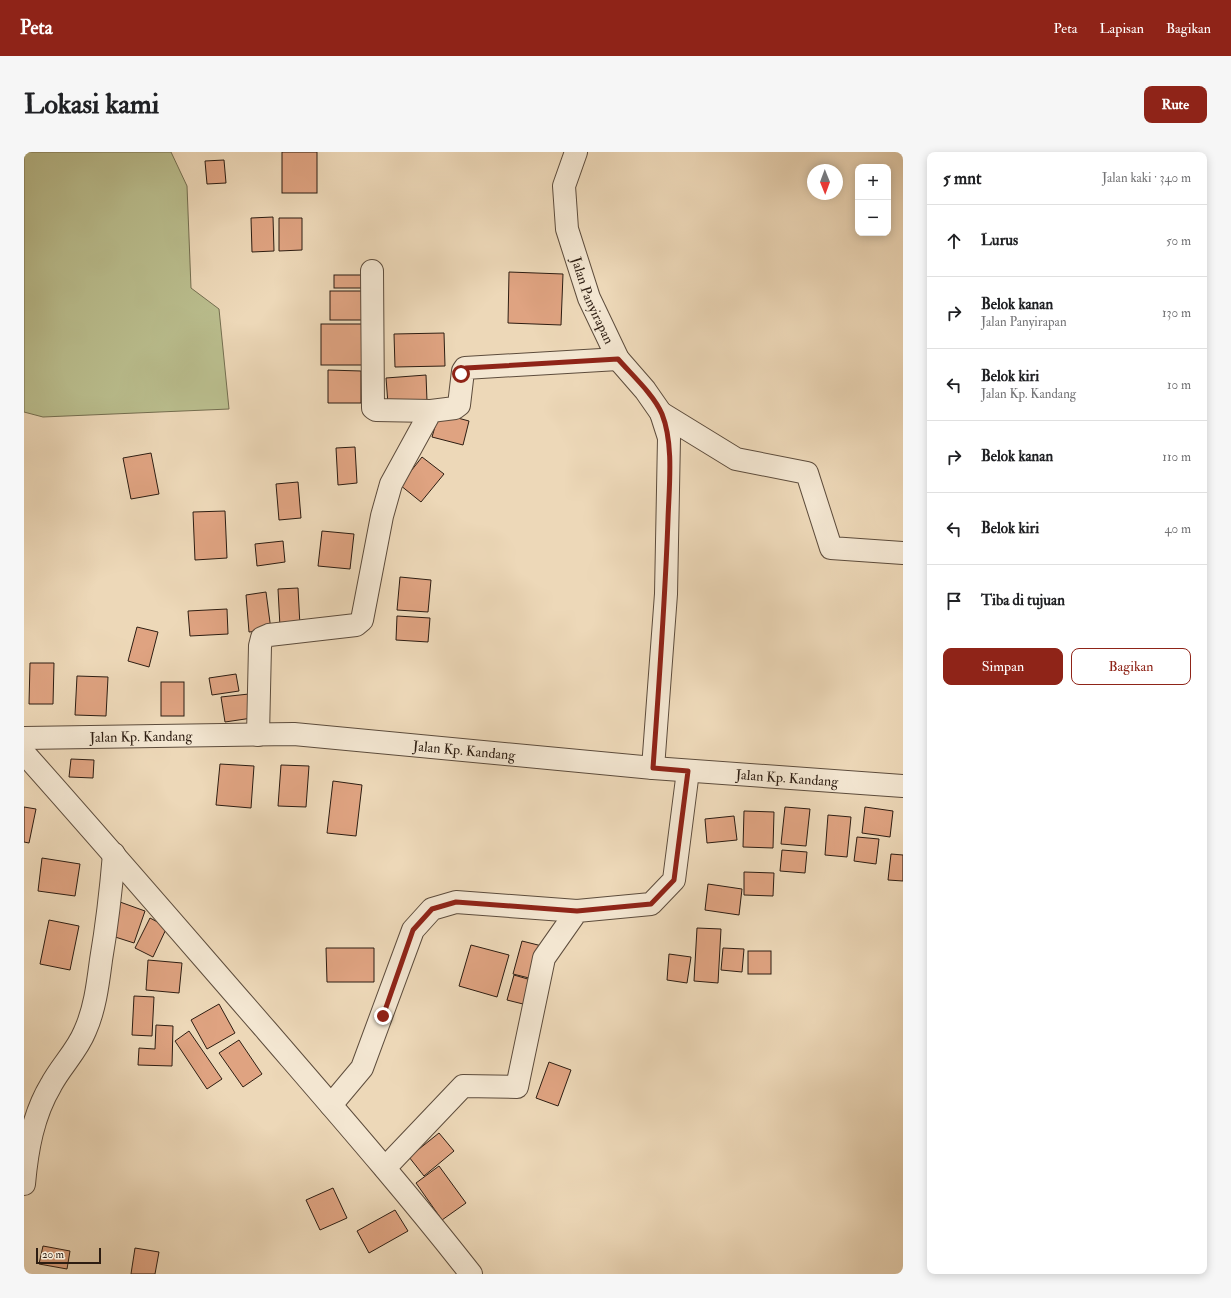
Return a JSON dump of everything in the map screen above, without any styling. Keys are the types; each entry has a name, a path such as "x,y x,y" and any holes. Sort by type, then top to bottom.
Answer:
{"street":[{"name":"Jalan Panyirapan","path":"576,152 564,186 567,229 589,298 618,359 645,390 661,413 669,438 666,594 653,768"},
{"path":"372,270 373,408 376,410 430,411 455,408 458,405 461,374 466,368 618,359"},
{"path":"258,735 260,646 262,638 269,635 356,625 362,620 382,516 391,484 430,411"},
{"path":"661,413 736,460 807,473 831,548 903,553"},
{"name":"Jalan Kp. Kandang","path":"24,738 294,734 688,771 903,786"},
{"path":"24,753 114,854 331,1105 385,1168 471,1274"},
{"path":"331,1105 362,1068 413,930 432,909 456,902 577,911 651,904 674,880 688,771"},
{"path":"24,1184 28,1145 38,1115 50,1086 75,1052 86,1030 98,987 107,924 114,854"},
{"path":"385,1168 463,1086 517,1087 544,958 577,911"}],"green space":[{"path":"24,152 171,152 187,186 191,288 219,309 229,409 43,417 24,412"}],"building":[{"path":"282,152 317,152 317,193 282,193"},
{"path":"224,160 226,183 207,184 205,161"},
{"path":"273,217 274,251 252,252 251,218"},
{"path":"279,218 302,218 302,250 279,251"},
{"path":"509,272 563,274 561,325 508,323"},
{"path":"334,275 362,275 362,288 334,288"},
{"path":"330,291 363,291 363,320 330,320"},
{"path":"321,324 362,324 362,365 321,365"},
{"path":"444,333 445,366 395,367 394,334"},
{"path":"328,370 361,371 361,403 328,403"},
{"path":"426,375 427,401 388,404 386,378"},
{"path":"439,413 469,421 463,445 432,437"},
{"path":"355,447 357,483 338,485 336,448"},
{"path":"151,453 159,494 131,499 123,458"},
{"path":"422,457 444,474 421,502 400,485"},
{"path":"298,482 301,518 279,520 276,484"},
{"path":"225,511 227,558 195,560 193,512"},
{"path":"322,531 354,534 350,569 318,566"},
{"path":"283,541 285,562 257,566 255,544"},
{"path":"400,577 431,580 428,612 397,610"},
{"path":"298,588 300,626 280,627 278,589"},
{"path":"266,592 271,630 249,632 246,595"},
{"path":"227,609 228,634 190,636 188,611"},
{"path":"397,616 430,618 428,642 396,640"},
{"path":"137,627 158,632 149,667 128,661"},
{"path":"30,663 54,663 53,704 29,704"},
{"path":"236,674 239,691 212,695 209,678"},
{"path":"77,676 108,677 106,716 75,715"},
{"path":"161,682 184,682 184,716 161,716"},
{"path":"249,694 252,718 225,722 221,697"},
{"path":"71,759 94,760 93,778 69,777"},
{"path":"220,764 254,766 251,808 216,805"},
{"path":"281,765 309,766 306,807 278,806"},
{"path":"333,781 362,785 356,836 327,833"},
{"path":"24,807 36,809 29,843 24,842"},
{"path":"785,807 810,809 806,846 781,844"},
{"path":"865,807 893,811 890,837 862,833"},
{"path":"744,811 774,812 773,848 743,847"},
{"path":"828,815 851,817 847,857 825,855"},
{"path":"734,816 737,840 707,843 705,819"},
{"path":"857,837 879,839 876,864 854,861"},
{"path":"782,850 807,852 805,873 780,871"},
{"path":"891,854 903,855 903,881 888,880"},
{"path":"42,858 80,864 75,896 38,891"},
{"path":"744,872 774,873 773,896 744,895"},
{"path":"708,884 742,889 739,915 705,910"},
{"path":"120,902 145,911 134,943 109,935"},
{"path":"150,918 167,927 153,957 135,948"},
{"path":"49,920 79,926 70,970 40,964"},
{"path":"697,928 721,929 718,983 694,981"},
{"path":"522,941 542,946 533,979 513,974"},
{"path":"471,945 509,955 497,997 459,986"},
{"path":"326,948 374,948 374,982 327,982"},
{"path":"723,948 744,949 742,972 721,970"},
{"path":"748,951 771,951 771,974 748,974"},
{"path":"669,954 691,957 687,983 667,980"},
{"path":"148,960 182,963 179,993 146,990"},
{"path":"514,975 538,982 531,1006 507,1000"},
{"path":"134,996 154,997 152,1036 132,1035"},
{"path":"219,1004 235,1033 207,1049 191,1020"},
{"path":"156,1025 173,1026 172,1066 138,1065 139,1048 155,1049"},
{"path":"189,1031 222,1079 207,1089 175,1041"},
{"path":"239,1040 262,1074 243,1087 219,1053"},
{"path":"549,1062 571,1070 558,1106 536,1098"},
{"path":"439,1133 454,1151 424,1176 409,1157"},
{"path":"439,1166 466,1203 442,1220 416,1183"},
{"path":"333,1188 347,1218 320,1230 306,1200"},
{"path":"395,1210 408,1231 369,1253 357,1231"},
{"path":"43,1246 70,1251 67,1269 39,1264"},
{"path":"135,1248 159,1252 155,1274 131,1274"}],"route":[{"path":"383,1016 413,930 432,909 456,902 480,902 577,911 651,904 674,880 688,771 653,768 666,594 669,438 661,413 645,390 618,359 466,368 461,374"}]}
